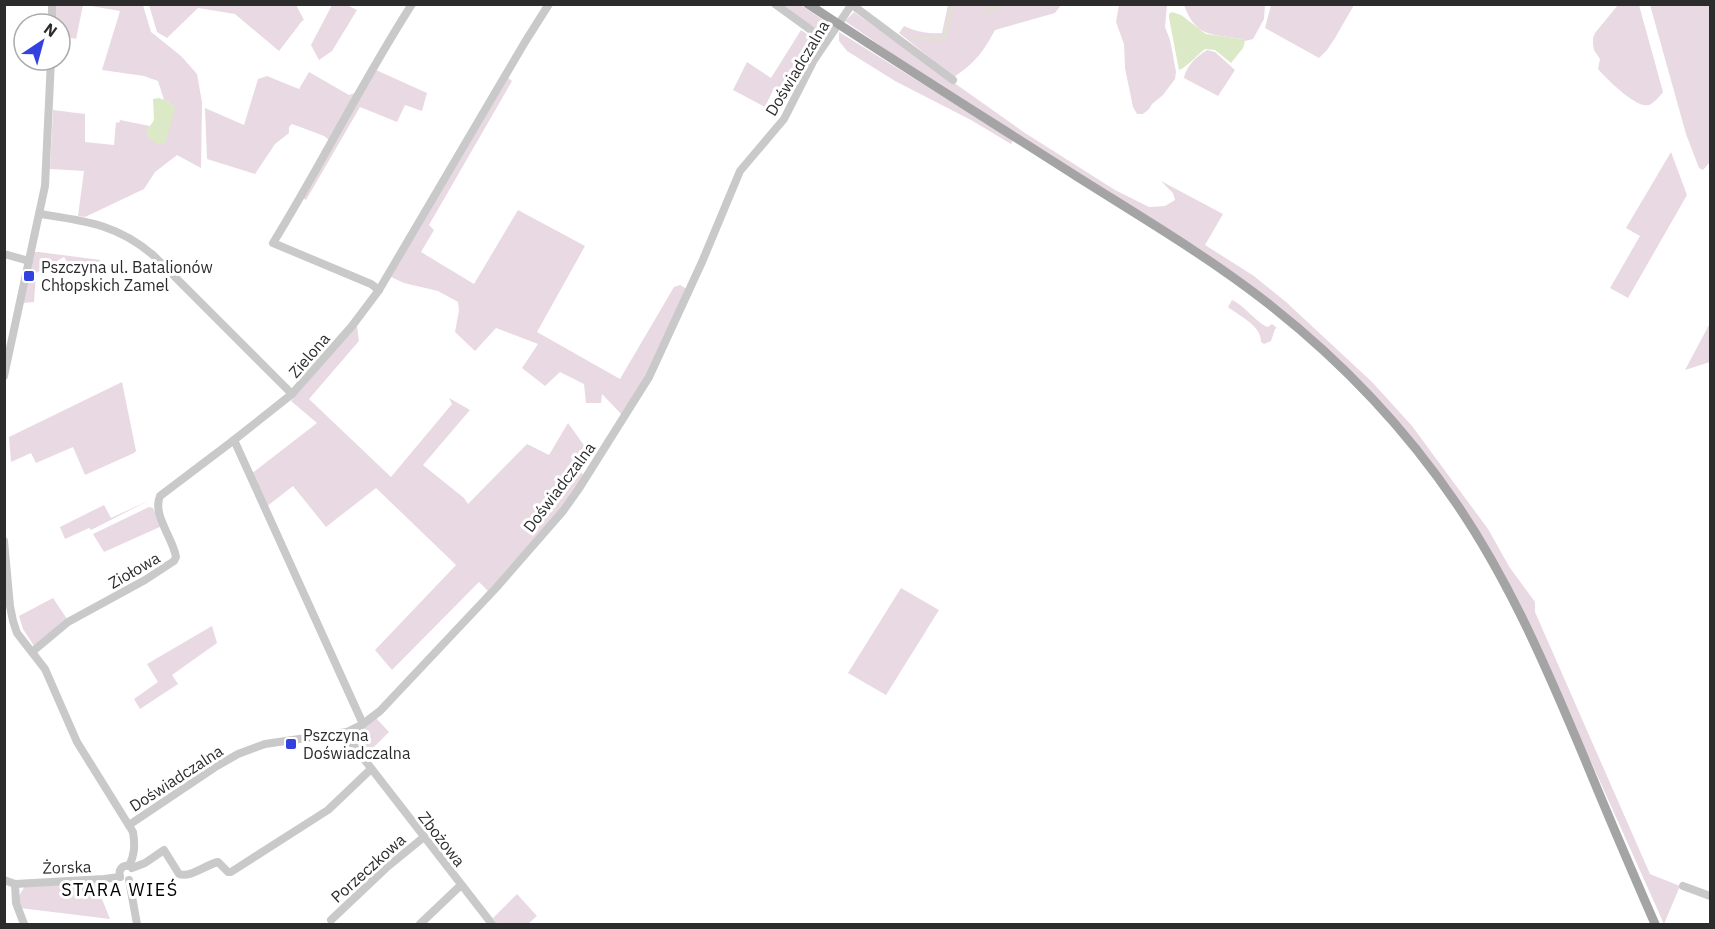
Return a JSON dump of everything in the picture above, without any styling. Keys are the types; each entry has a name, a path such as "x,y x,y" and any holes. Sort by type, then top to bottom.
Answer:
{"main road":[{"path":"808,4 1242,285 1305,335 1374,401 1445,488 1501,576 1546,669 1655,924"}],"street":[{"path":"379,290 273,243 336,136 354,100 412,4"},
{"name":"Zielona","path":"234,440 292,394 352,326 379,290 549,4"},
{"path":"775,4 826,41"},
{"path":"851,5 953,80"},
{"name":"Doświadczalna","path":"129,825 217,766 249,749 265,744 347,732 363,724 380,711 495,589 563,511 628,412 660,355 740,171 784,119 814,60 851,5"},
{"path":"4,376 40,214 46,172 50,72"},
{"path":"40,214 102,225 121,232 139,243 292,394"},
{"path":"4,254 29,261"},
{"path":"234,440 363,724"},
{"name":"Ziołowa","path":"32,652 68,622 145,580 174,561 175,549 158,512 157,503 160,496 234,440"},
{"path":"4,541 13,621 17,633 45,669 82,751 133,832 135,849 131,867 134,875 129,880"},
{"name":"Zbożowa","path":"347,732 350,741 371,769 492,924"},
{"path":"129,880 120,877 121,868 145,863 164,850 181,876 218,862 228,872 231,872 336,804 371,769"},
{"name":"Porzeczkowa","path":"331,920 386,868 424,837"},
{"name":"Żorska","path":"4,880 15,884 120,877"},
{"path":"129,880 137,924"},
{"path":"15,884 16,903 24,924"},
{"path":"420,924 461,885"},
{"path":"1683,886 1710,896"}],"shaded area":[{"path":"1271,4 1354,5 1335,38 1319,58 1265,28"},
{"path":"56,5 83,5 76,39 72,38 72,12 56,12"},
{"path":"85,5 143,5 151,32 181,56 197,74 202,102 201,168 177,155 155,172 144,189 85,217 78,216 84,171 50,169 53,110 85,114 85,142 114,145 116,122 119,123 120,120 150,126 146,132 170,102 164,100 158,81 144,76 102,70 120,11"},
{"path":"149,5 296,5 304,20 279,51 235,14 198,8 167,38 157,32"},
{"path":"332,5 347,5 357,10 332,51 319,60 311,45"},
{"path":"781,5 801,5 833,27 824,36"},
{"path":"948,5 1061,5 1055,13 995,30 978,56 954,77 899,33 904,26 923,32 942,33"},
{"path":"1119,5 1167,5 1165,27 1170,40 1176,72 1175,79 1163,95 1143,114 1137,114 1133,107 1125,68 1124,44 1116,22"},
{"path":"1184,5 1265,5 1264,19 1253,39 1245,41 1214,35 1200,29 1194,24"},
{"path":"1618,5 1639,5 1663,92 1649,105 1643,105 1629,98 1598,69 1600,59 1594,50 1593,38"},
{"path":"1650,5 1710,5 1710,162 1703,170 1699,168 1686,134"},
{"path":"854,12 1025,133 1115,190 1149,207 1165,206 1175,200 1173,193 1161,181 1223,214 1205,245 1254,276 1286,302 1372,382 1412,426 1488,529 1510,568 1535,602 1535,612 1650,874 1680,886 1664,924 1567,708 1507,582 1437,472 1278,307 845,21"},
{"path":"1172,12 1181,15 1206,34 1243,39 1245,41 1243,48 1231,63 1215,50 1205,49 1179,70 1169,18"},
{"path":"801,30 819,42 807,62 796,89 774,88 765,107 733,90 747,62 771,78"},
{"path":"839,32 1013,140 1011,144 971,120 895,81 847,51 839,41"},
{"path":"1207,50 1215,52 1235,70 1218,96 1184,78 1187,69 1199,55"},
{"path":"376,70 427,93 422,111 405,105 397,122 360,107 306,200 303,198"},
{"path":"309,72 349,95 355,93 330,141 324,136 292,124 289,127 289,133 275,144 255,174 207,159 205,108 244,125 258,79 267,76 299,89"},
{"path":"508,78 512,81 429,225 434,230 421,252 474,284 518,210 585,246 537,332 620,379 674,287 680,285 687,289 647,374 622,415 602,394 601,403 586,403 584,384 560,372 545,386 522,368 538,344 496,328 475,351 455,332 458,302 438,291 404,283 391,277"},
{"path":"159,98 170,102 175,109 165,143 157,144 149,138 146,132 154,120 153,99"},
{"path":"1671,152 1687,195 1628,298 1610,288 1640,236 1626,228"},
{"path":"33,252 101,260 75,275 64,257 36,273 34,302 23,303"},
{"path":"1232,300 1264,325 1268,327 1272,324 1277,328 1271,341 1264,344 1261,342 1254,326 1228,307"},
{"path":"1710,323 1710,362 1685,370"},
{"path":"357,326 359,341 309,399 391,477 452,404 449,398 470,410 423,465 464,498 468,504 527,444 549,455 568,423 586,448 574,467 584,475 562,507 488,591 479,582 392,670 375,650 456,565 376,488 326,527 293,486 266,507 251,474 317,423 291,401"},
{"path":"122,382 136,451 134,453 85,475 73,447 36,463 31,453 11,462 9,437"},
{"path":"150,500 91,530 89,528 65,539 60,527 104,505 111,518"},
{"path":"149,507 153,508 162,526 104,552 93,534"},
{"path":"901,588 939,610 886,695 848,673"},
{"path":"53,598 67,619 34,646 23,629 19,616"},
{"path":"212,626 217,643 172,675 178,684 140,709 134,699 158,682 147,664"},
{"path":"376,718 389,732 366,755 355,737 356,733"},
{"path":"96,884 110,919 20,908 17,899 25,886"},
{"path":"517,894 537,916 528,924 497,924 493,918"}],"waterway":[{"path":"914,38 944,37 952,4"},
{"path":"984,4 990,12 1001,4"}],"place":[{"name":"Pszczyna ul. Batalionów Chłopskich Zamel","path":"29,276"},
{"name":"Pszczyna Doświadczalna","path":"291,744"}],"district":[{"name":"STARA WIEŚ","path":"120,890"}]}
